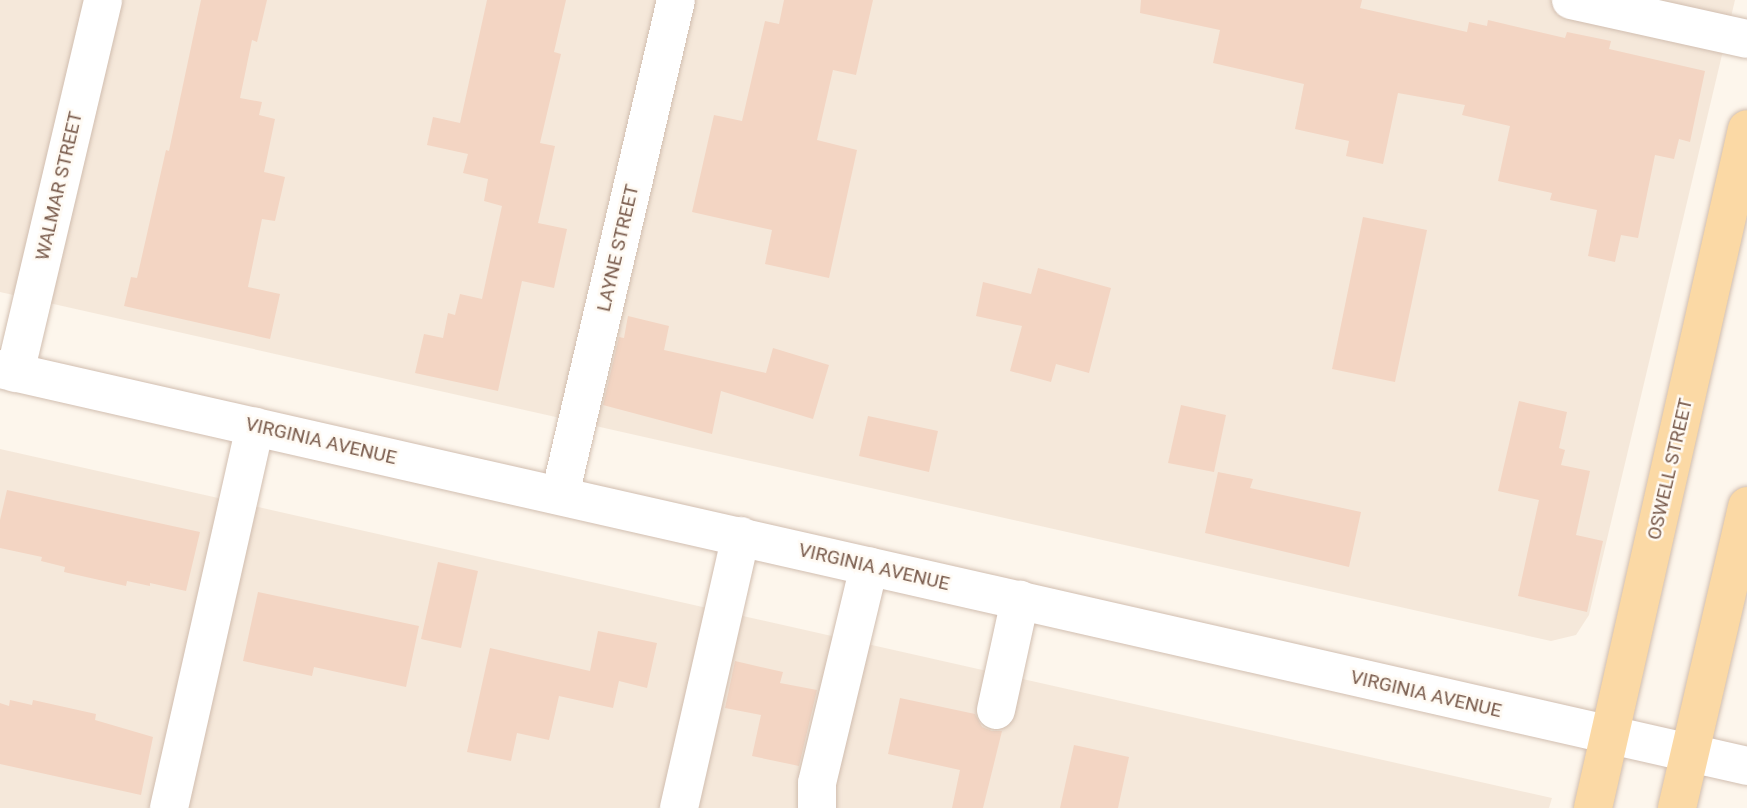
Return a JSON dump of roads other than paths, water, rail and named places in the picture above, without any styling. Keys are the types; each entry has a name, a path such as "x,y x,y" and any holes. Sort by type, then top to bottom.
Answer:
{"main road":[{"name":"OSWELL STREET","path":"1592,808 1747,129"},
{"path":"1677,808 1747,506"}],"street":[{"name":"WALMAR STREET","path":"8,371 103,0"},
{"name":"LAYNE STREET","path":"560,495 676,0"},
{"path":"1571,0 1747,39"},
{"name":"VIRGINIA AVENUE","path":"8,371 1747,766"},
{"path":"169,808 255,427"},
{"path":"679,808 741,536"},
{"path":"817,808 817,783 869,566"},
{"path":"996,710 1020,600"}]}
